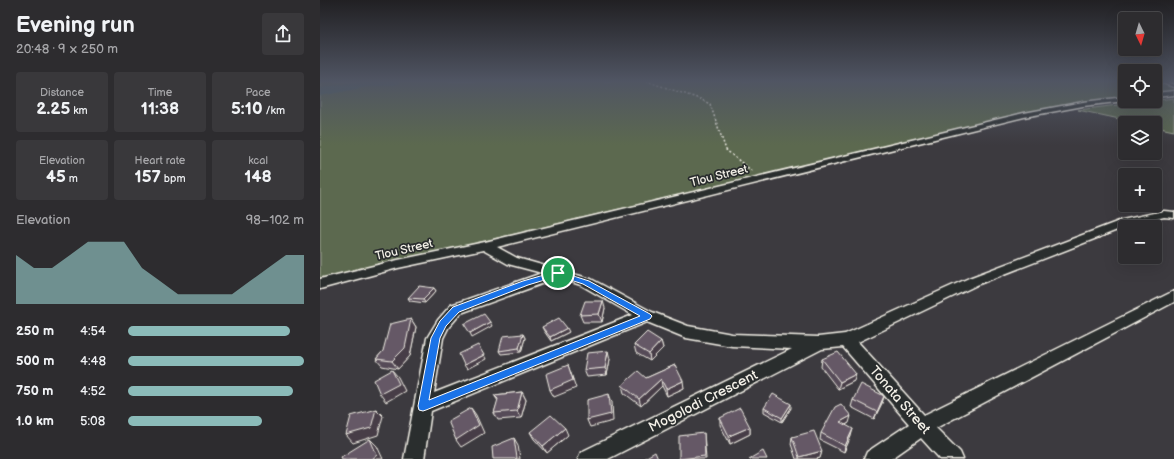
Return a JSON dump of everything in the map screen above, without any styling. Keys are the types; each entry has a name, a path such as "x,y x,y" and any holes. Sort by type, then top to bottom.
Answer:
{"street":[{"name":"Tlou Street","path":"320,284 398,264 485,246 1024,115 1096,102"},
{"name":"Mogolodi Crescent","path":"485,246 513,261 586,282 648,316 686,332 732,340 818,343 847,340 974,281 1126,223 1164,214 1174,215"},
{"path":"414,459 435,338 443,324 456,310 526,283 558,273"},
{"path":"874,459 922,426 1174,296"},
{"path":"423,406 648,316"},
{"name":"Tonata Street","path":"847,340 953,459"},
{"name":"Mogolodi Crescent","path":"588,459 818,343"}],"path":[{"path":"706,102 710,104 726,150 740,163 762,179"}],"green space":[{"path":"320,102 1095,102 1024,113 320,280"},
{"path":"1162,102 1174,102 1174,131 1162,128 1162,116 1118,116 1118,119 1078,110 1118,105 1118,108 1162,108"}],"building":[{"path":"419,286 434,288 423,299 408,298"},
{"path":"585,301 603,301 599,314 580,315"},
{"path":"484,314 490,322 470,333 464,324"},
{"path":"559,318 567,328 550,337 542,327"},
{"path":"411,319 405,348 392,361 376,359 383,351 390,324"},
{"path":"647,332 661,341 649,354 634,345"},
{"path":"523,334 519,348 499,351 503,336"},
{"path":"478,345 484,355 464,365 459,354"},
{"path":"608,351 605,368 584,370 587,353"},
{"path":"838,352 856,374 840,382 822,359"},
{"path":"568,365 573,380 550,390 546,374"},
{"path":"675,365 683,381 666,389 661,379 639,399 622,385 638,371 646,378"},
{"path":"392,370 399,384 380,394 374,380"},
{"path":"861,384 884,396 877,412 853,400"},
{"path":"522,392 517,411 494,413 498,399 494,395"},
{"path":"609,394 611,414 587,420 587,400"},
{"path":"773,394 791,404 782,418 764,408"},
{"path":"841,404 851,416 840,422 853,429 845,446 821,433 835,407"},
{"path":"471,408 479,425 456,440 448,421"},
{"path":"740,408 750,427 729,436 720,418"},
{"path":"376,409 371,428 346,435 351,416"},
{"path":"551,415 565,428 543,446 530,432"},
{"path":"814,431 822,451 799,457 792,437"},
{"path":"704,433 705,456 679,459 679,436"},
{"path":"514,438 517,458 493,459 492,447"},
{"path":"370,439 377,455 372,459 342,459 341,457"},
{"path":"763,451 767,459 749,459"},
{"path":"655,452 658,459 643,459"}],"route":[{"path":"558,273 586,282 648,316 423,406 435,338 443,324 456,310 469,303 558,273"}]}
